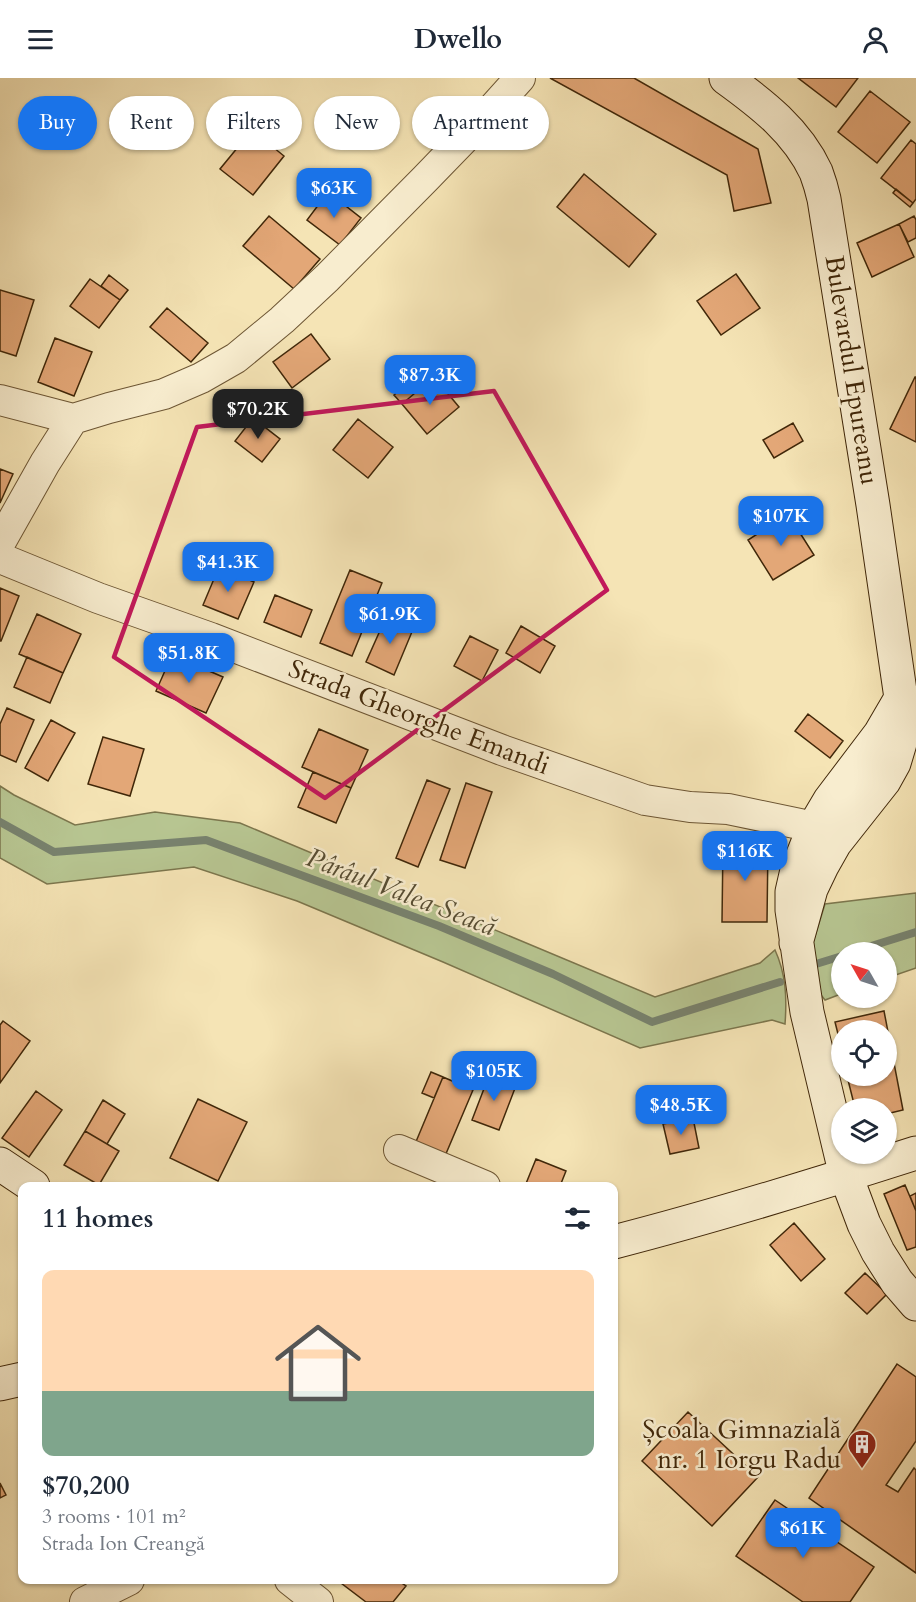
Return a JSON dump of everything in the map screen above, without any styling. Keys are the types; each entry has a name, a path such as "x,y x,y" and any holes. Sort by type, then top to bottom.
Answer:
{"main road":[{"name":"Bulevardul Epureanu","path":"726,78 763,105 787,129 803,149 816,173 824,199 873,504 901,698 900,743 894,763 884,781 835,843 822,866 811,889 796,943"},
{"path":"901,698 880,734 830,800 814,827 797,870 792,892 792,910 807,1012 846,1176 864,1224 878,1252 897,1282 916,1304"},
{"path":"618,1241 846,1176 916,1153"},
{"path":"0,1164 27,1182"},
{"path":"0,1384 18,1380"}],"street":[{"path":"0,400 73,419 164,394 201,378 236,358 282,320 327,278 485,117 520,78"},
{"path":"0,543 45,463 73,419"},
{"name":"Strada Gheorghe Emandi","path":"0,558 98,598 211,638 502,750 645,801 728,809 814,827"},
{"path":"399,1150 475,1182"},
{"path":"85,1602 121,1584"},
{"path":"295,1584 318,1602"}],"highlighted area":[{"path":"494,391 607,590 325,798 114,657 197,427"}],"green space":[{"path":"0,786 75,825 155,812 240,823 655,997 760,963 775,950 785,986 785,1024 772,1020 640,1048 297,901 194,867 47,884 0,858"},
{"path":"916,893 916,968 897,975 897,942 831,942 831,998 825,1000 818,991 811,949 825,904"}],"building":[{"path":"550,78 634,78 758,149 771,203 734,211 727,175"},
{"path":"798,78 858,78 836,107"},
{"path":"870,91 910,122 877,163 838,132"},
{"path":"911,140 916,144 916,199 913,203 881,178"},
{"path":"236,150 277,150 284,156 253,195 220,169"},
{"path":"584,174 656,234 629,267 557,207"},
{"path":"896,189 913,203 910,207 893,193"},
{"path":"328,192 361,218 340,245 307,220"},
{"path":"269,216 320,259 294,289 243,246"},
{"path":"914,216 916,238 908,242 899,224"},
{"path":"899,224 914,257 872,277 857,243"},
{"path":"736,274 760,308 721,335 697,301"},
{"path":"109,275 128,290 120,300 101,286"},
{"path":"90,279 120,300 99,328 70,306"},
{"path":"0,290 34,300 16,356 0,351"},
{"path":"167,308 208,343 191,362 150,327"},
{"path":"311,334 330,359 292,388 273,362"},
{"path":"55,338 92,352 74,396 38,382"},
{"path":"434,377 459,407 427,434 402,404"},
{"path":"916,377 916,442 890,429"},
{"path":"414,379 421,388 402,404 394,395"},
{"path":"253,418 280,439 262,462 235,441"},
{"path":"358,419 393,447 368,478 333,450"},
{"path":"793,423 803,441 774,458 763,440"},
{"path":"0,469 13,474 0,503"},
{"path":"788,514 814,555 773,580 748,540"},
{"path":"219,567 254,582 238,619 203,605"},
{"path":"350,570 382,583 352,656 320,643"},
{"path":"0,588 19,596 1,641 0,641"},
{"path":"275,595 312,610 301,637 264,622"},
{"path":"37,614 81,634 63,673 19,654"},
{"path":"387,615 414,627 394,675 366,662"},
{"path":"521,626 555,646 540,673 506,653"},
{"path":"470,636 498,650 482,681 454,666"},
{"path":"172,655 223,677 206,713 156,691"},
{"path":"27,657 63,673 50,703 14,687"},
{"path":"7,708 34,720 16,762 0,755 0,724"},
{"path":"808,714 843,741 830,758 795,731"},
{"path":"51,720 75,733 48,781 25,768"},
{"path":"319,729 368,750 351,788 302,767"},
{"path":"103,737 144,749 130,796 88,784"},
{"path":"313,772 351,788 336,823 298,807"},
{"path":"427,780 450,789 418,867 396,858"},
{"path":"466,783 492,792 465,868 440,860"},
{"path":"723,843 768,843 767,922 722,922"},
{"path":"884,1011 886,1020 844,1020"},
{"path":"3,1021 30,1041 0,1083 0,1025"},
{"path":"431,1072 443,1077 434,1098 422,1093"},
{"path":"490,1073 517,1083 499,1130 472,1120"},
{"path":"443,1077 473,1090 445,1156 415,1144"},
{"path":"897,1079 903,1110 897,1111 897,1098 852,1098 850,1086 897,1086"},
{"path":"36,1091 62,1110 29,1157 2,1138"},
{"path":"198,1099 247,1122 218,1181 170,1158"},
{"path":"103,1100 125,1114 107,1144 85,1131"},
{"path":"693,1118 699,1148 670,1154 663,1124"},
{"path":"85,1131 119,1151 101,1182 94,1182 64,1165"},
{"path":"536,1159 566,1171 562,1182 527,1182"},
{"path":"905,1185 916,1211 916,1247 907,1250 884,1194"},
{"path":"916,1193 916,1211 910,1196"},
{"path":"794,1223 825,1259 801,1281 770,1245"},
{"path":"865,1273 887,1294 867,1314 845,1293"},
{"name":"Școala Gimnazială nr. 1 Iorgu Radu","path":"897,1364 916,1377 916,1441 886,1485 898,1492 914,1468 916,1470 916,1573 809,1498"},
{"path":"688,1412 758,1477 712,1526 642,1461"},
{"path":"0,1483 6,1495 0,1498"},
{"path":"775,1500 874,1567 850,1602 803,1602 736,1556"},
{"path":"342,1584 403,1584 406,1586 393,1602 366,1602"}],"waterway":[{"name":"Pârâul Valea Seacă","path":"0,822 54,852 206,840 439,926 553,974 652,1022 780,982"},
{"name":"Pârâul Valea Seacă","path":"884,942 916,932"},
{"name":"Pârâul Valea Seacă","path":"816,964 831,959"}],"place":[{"name":"Școala Gimnazială nr. 1 Iorgu Radu","path":"862,1470"}]}
